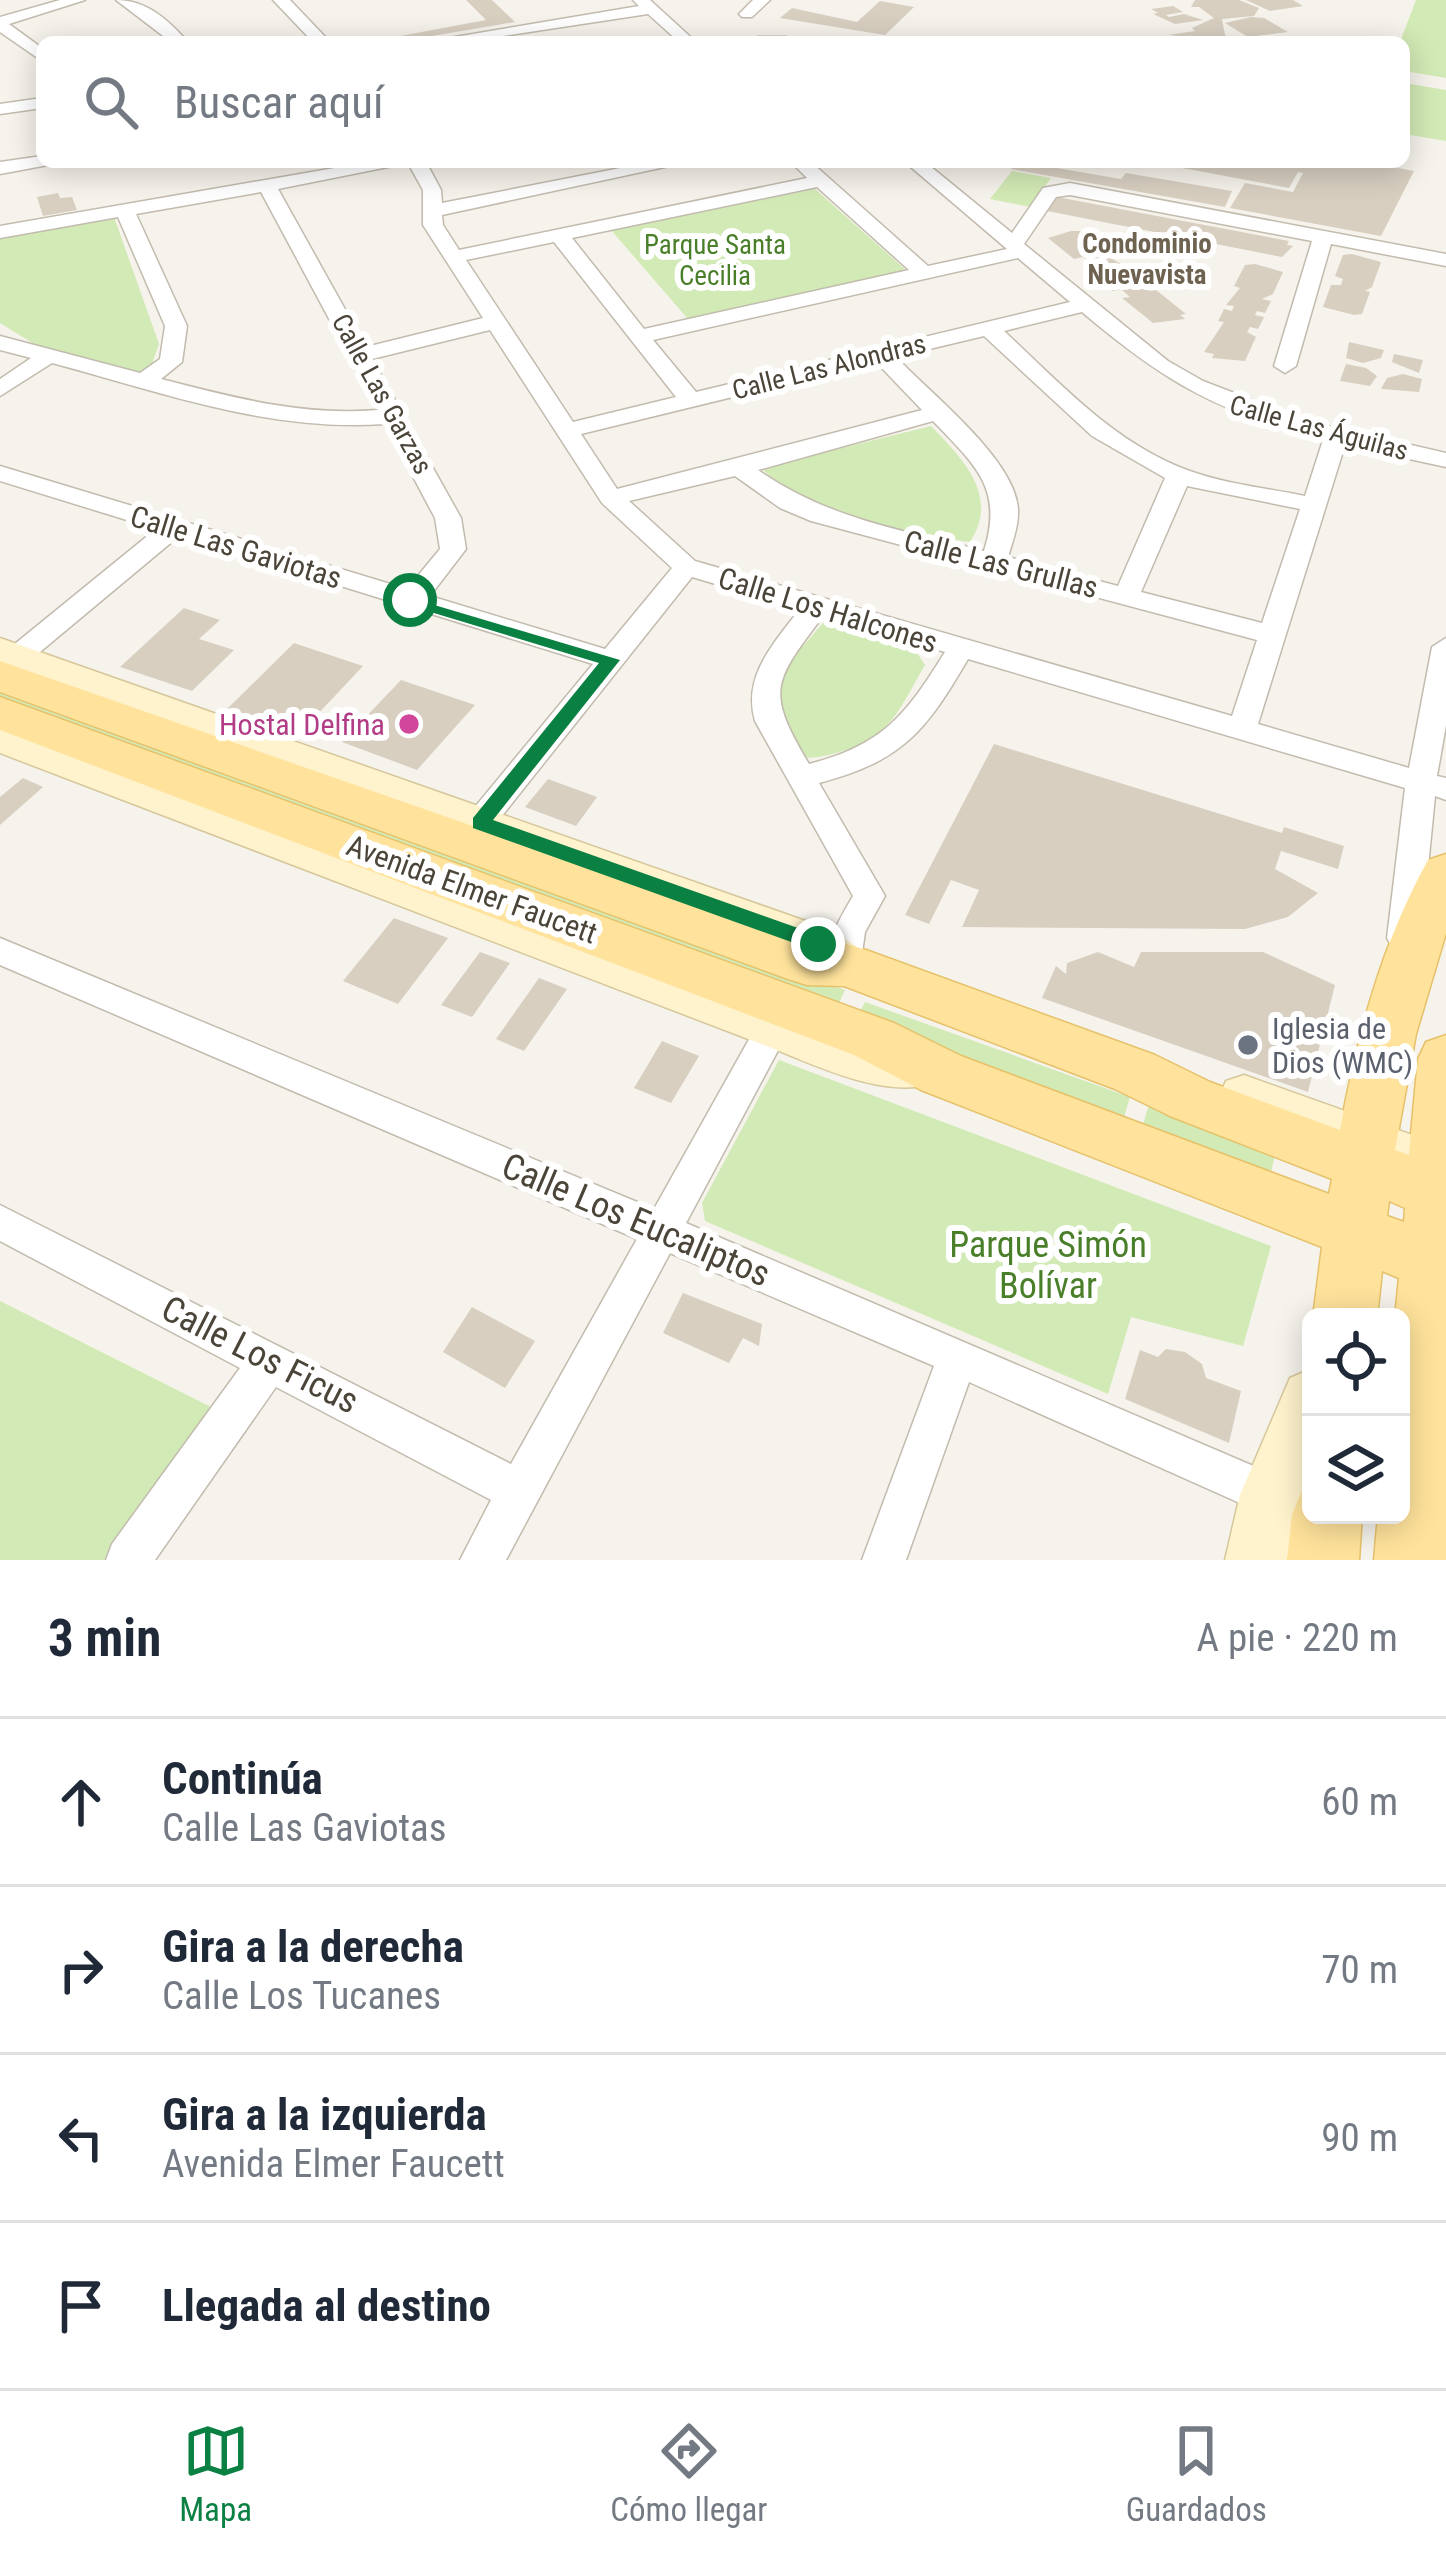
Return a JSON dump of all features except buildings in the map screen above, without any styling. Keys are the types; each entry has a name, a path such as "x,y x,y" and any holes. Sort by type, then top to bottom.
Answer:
{"main road":[{"name":"Avenida Elmer Faucett","path":"4,663 472,833 807,964 847,965 1135,1072 1190,1099 1367,1151 1442,1181"},
{"name":"Avenida Elmer Faucett","path":"0,713 874,1039 940,1073 1442,1268"},
{"name":"Avenida Elmer Faucett","path":"0,738 773,1028 864,1059 940,1073"},
{"path":"1346,1308 1367,1151 1397,992 1446,873"},
{"path":"1410,1560 1442,1268 1446,1058"},
{"path":"1367,1151 1442,1268"},
{"path":"1309,1416 1299,1505 1323,1560"},
{"path":"1256,1560 1299,1505"}],"street":[{"path":"0,23 77,0"},
{"path":"124,0 174,36"},
{"path":"281,0 316,36"},
{"path":"747,14 762,0"},
{"path":"472,36 646,4 681,36"},
{"path":"518,14 538,36"},
{"path":"0,23 36,51"},
{"path":"0,109 36,104"},
{"path":"0,168 36,162"},
{"path":"0,232 365,168"},
{"name":"Calle Los Halcones","path":"420,168 432,190 433,226 611,498 686,567 1434,786"},
{"path":"432,211 649,168"},
{"path":"807,168 925,273"},
{"name":"Calle Las Águilas","path":"931,168 1160,367 1220,402 1336,436 1446,460"},
{"path":"454,256 821,181"},
{"name":"Calle Las Garzas","path":"267,185 448,518 453,549 436,576 410,600"},
{"path":"640,336 925,273 1020,247 1050,191 1059,189 1446,260"},
{"path":"125,210 176,326 171,362 142,382"},
{"path":"559,235 690,400"},
{"path":"1286,366 1323,237"},
{"name":"Calle Las Alondras","path":"568,430 1089,304"},
{"path":"361,355 500,322"},
{"path":"988,328 1100,430 1179,475 1314,505"},
{"path":"0,343 276,416 326,421 396,416"},
{"path":"880,354 990,469 1003,492 1006,518 994,561"},
{"path":"0,389 47,357"},
{"path":"611,498 934,414"},
{"path":"1241,733 1336,436"},
{"name":"Calle Las Grullas","path":"740,468 789,502 820,516 1273,634"},
{"name":"Calle Las Gaviotas","path":"0,473 611,660"},
{"path":"1126,596 1179,475"},
{"path":"4,663 172,529"},
{"path":"472,833 686,567"},
{"path":"816,607 769,674 761,697 869,896 849,932 847,965"},
{"path":"1397,992 1434,786 1446,647"},
{"path":"801,777 866,760 904,737 960,649"},
{"name":"Calle Los Eucaliptos","path":"0,951 1299,1505"},
{"path":"482,1560 773,1028"},
{"name":"Calle Los Ficus","path":"0,1222 519,1491"},
{"path":"884,1560 958,1357"},
{"path":"128,1560 271,1360"}],"green space":[{"path":"1416,0 1446,0 1446,78 1410,72 1410,36 1402,36"},
{"path":"1410,84 1446,90 1446,141 1410,135"},
{"path":"1012,171 1051,178 1030,207 990,199"},
{"name":"Parque Santa Cecilia","path":"815,189 907,271 688,319 611,230"},
{"path":"114,217 159,344 143,373 34,344 0,323 0,237"},
{"path":"931,426 974,479 981,509 970,542 889,527 831,509 761,468"},
{"path":"823,623 917,653 925,665 892,720 871,739 829,755 800,757 774,721 779,674"},
{"path":"22,689 845,990 831,1020 0,710 0,691"},
{"path":"865,1002 1130,1097 1124,1117 853,1025"},
{"name":"Parque Simón Bolívar","path":"779,1060 1271,1246 1243,1346 1131,1317 1108,1394 705,1221 702,1203"},
{"path":"1149,1104 1276,1150 1271,1173 1143,1125"},
{"path":"0,1301 215,1409 110,1560 0,1560"}],"place":[{"name":"Hostal Delfina","path":"409,724"},
{"name":"Iglesia de Dios (WMC)","path":"1248,1045"}],"district":[{"name":"Condominio Nuevavista","path":"1147,260"}],"route":[{"path":"410,600 611,660 480,823 818,944"}]}
